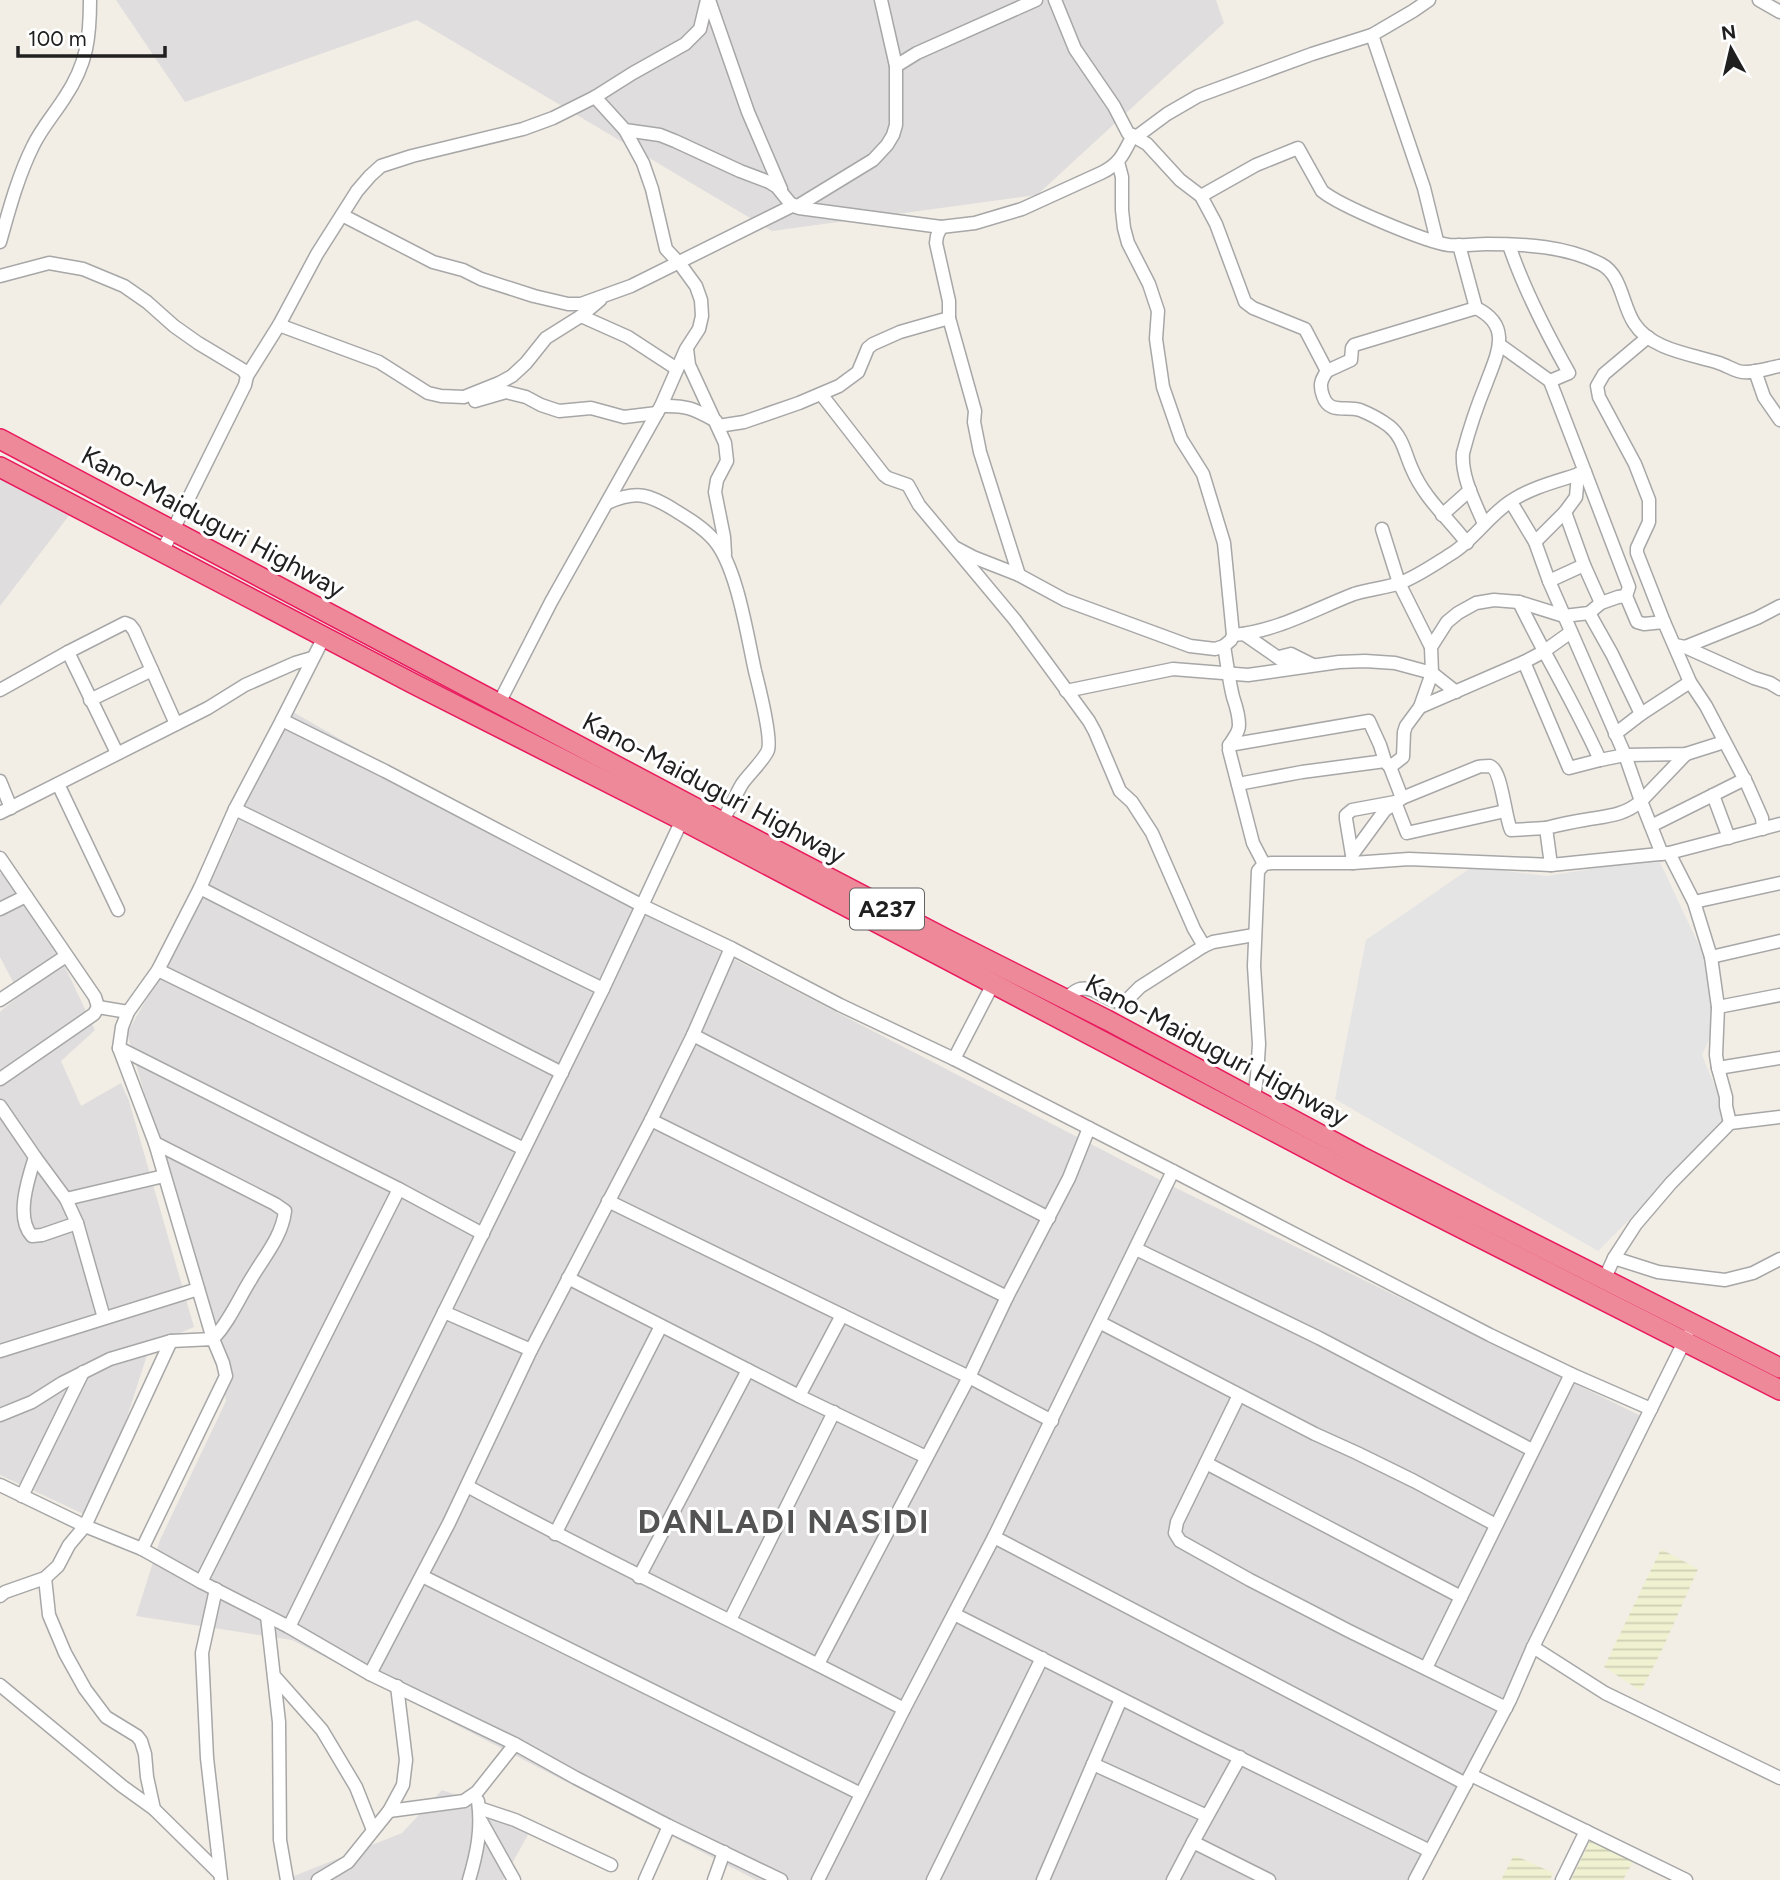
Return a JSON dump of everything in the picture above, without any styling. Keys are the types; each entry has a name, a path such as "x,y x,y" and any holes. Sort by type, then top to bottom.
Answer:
{"highway":[{"name":"Kano-Maiduguri Highway","path":"0,439 498,705 1065,999 1360,1156 1604,1280 1780,1390"},
{"name":"Kano-Maiduguri Highway","path":"0,467 682,820 1351,1172 1689,1332 1780,1368"}],"street":[{"path":"0,242 33,144 68,93 84,58 90,34 90,0"},
{"path":"162,552 247,381 247,376 317,254 357,191 370,176 381,166 412,156 523,129 596,97 632,73 685,44 700,29 708,0"},
{"path":"708,0 748,112 783,195"},
{"path":"342,215 433,262 534,296 568,304 581,304 631,286 795,206 873,160 887,145 896,125 895,66 881,0"},
{"path":"895,66 917,53 1036,0"},
{"path":"1055,0 1075,49 1114,106 1128,133 1147,144 1180,180 1201,196 1216,224 1245,302 1252,308 1305,329 1327,371"},
{"path":"625,130 660,135 769,182 795,206 941,228 975,223 1022,209 1112,168 1134,136 1198,96 1312,54 1372,36 1429,0"},
{"path":"1759,0 1780,12"},
{"path":"1372,36 1423,188 1437,241"},
{"path":"498,705 551,602 659,409 699,328 701,300 696,286 666,249 643,163 625,130 596,97"},
{"path":"1201,196 1256,165 1298,148 1327,196 1371,216 1446,244 1533,245 1554,248 1601,264 1611,271 1616,280 1633,323 1657,344 1726,365 1738,372 1780,366"},
{"path":"1118,162 1122,177 1124,228 1128,243 1149,284 1158,311 1156,339 1163,387 1181,439 1203,474 1224,543 1239,634"},
{"path":"941,228 936,243 949,301 949,318 973,403 975,434 1019,575"},
{"path":"1459,245 1476,308"},
{"path":"1509,245 1533,306 1569,373 1550,381"},
{"path":"0,276 49,263 83,269 124,286 198,344 243,370 247,376"},
{"path":"455,397 475,393 512,376 546,338 580,316 604,295"},
{"path":"1467,543 1420,486 1395,431 1359,410 1336,409 1329,407 1325,401 1321,381 1327,371 1351,360 1354,345 1476,308 1487,314 1495,323 1500,345 1462,462 1484,524"},
{"path":"580,316 628,337 677,369"},
{"path":"279,324 379,362 428,393 455,397 465,402 506,392 559,411 591,408 624,417 681,405 692,408 717,424 744,422 839,386 858,372 868,348 873,344 900,332 949,318"},
{"path":"1648,337 1604,374 1597,386 1599,397 1635,464 1649,500 1649,522 1637,553 1664,622 1680,646 1690,682 1745,779 1762,818 1763,829"},
{"path":"1500,345 1550,381 1581,473 1629,587 1626,597 1637,622 1664,622"},
{"path":"687,349 689,365 725,443 727,461 715,492 725,557 744,620 767,728 768,750 743,784 722,822"},
{"path":"1755,371 1764,397 1780,419"},
{"path":"821,394 884,475 908,485 919,505 1015,620 1095,732 1120,791 1132,802 1152,833 1204,946"},
{"path":"956,548 1019,575 1065,600 1190,646 1215,649 1224,646 1239,634 1289,620 1371,589 1399,583 1467,543 1484,524 1511,502 1539,486 1581,473"},
{"path":"1535,542 1576,497 1581,473"},
{"path":"1442,515 1470,490"},
{"path":"607,503 623,496 649,496 683,515 713,538 725,557"},
{"path":"1511,502 1535,542 1549,581 1625,755 1651,827 1695,902 1711,957 1718,1007 1716,1055 1730,1123"},
{"path":"1565,512 1601,603"},
{"path":"1238,785 1303,772 1387,764 1403,757 1406,726 1420,707 1432,673 1431,647 1399,583 1382,529"},
{"path":"1549,581 1584,565"},
{"path":"1431,647 1447,622 1476,603 1494,600 1520,602 1564,616 1589,613 1601,603 1626,597"},
{"path":"1520,602 1600,761"},
{"path":"1680,646 1780,607"},
{"path":"1589,613 1642,714"},
{"path":"0,690 125,623 134,630 176,724"},
{"path":"1420,707 1524,662 1571,632"},
{"path":"1239,634 1290,666 1314,666"},
{"path":"142,1549 226,1376 155,1143 119,1048 122,1027 128,1012 158,970 200,888 235,809 324,637"},
{"path":"1224,646 1239,727 1229,745 1253,843 1264,864"},
{"path":"1680,646 1780,689"},
{"path":"68,652 117,753"},
{"path":"0,781 6,810 208,708 244,685 312,658"},
{"path":"1066,691 1173,669 1248,675 1339,662 1410,666 1432,673 1456,692"},
{"path":"1524,662 1569,768 1625,755 1686,754 1724,742"},
{"path":"90,700 152,670"},
{"path":"1588,734 1613,731 1690,682"},
{"path":"282,720 840,1005 954,1059 1490,1335 1651,1409"},
{"path":"1229,745 1370,721 1399,800 1407,834 1409,859"},
{"path":"1352,859 1346,815 1352,810 1399,800 1478,766 1494,769 1511,830 1545,828 1618,815 1632,809 1686,754"},
{"path":"1651,827 1745,779"},
{"path":"58,783 118,910"},
{"path":"1713,795 1729,838"},
{"path":"1352,859 1374,822 1399,800"},
{"path":"235,809 603,989"},
{"path":"1407,834 1505,811"},
{"path":"289,1627 603,989 682,820"},
{"path":"1254,1098 1259,1044 1254,935 1258,871 1264,864 1409,859 1551,865 1666,854 1780,824"},
{"path":"1545,828 1551,865"},
{"path":"0,858 95,997 97,1007 94,1014 86,1020 0,1079"},
{"path":"1695,902 1780,883"},
{"path":"200,888 562,1073"},
{"path":"0,909 26,896"},
{"path":"1065,999 1079,989 1090,989 1117,1003 1124,1003 1140,987 1204,946 1254,935"},
{"path":"1711,957 1780,941"},
{"path":"370,1674 467,1486 531,1350 651,1120 731,948"},
{"path":"0,1000 66,956"},
{"path":"158,970 524,1149"},
{"path":"954,1059 993,984"},
{"path":"1718,1007 1780,995"},
{"path":"97,1007 128,1012"},
{"path":"692,1035 1049,1217"},
{"path":"119,1048 483,1234"},
{"path":"1718,1069 1780,1058"},
{"path":"0,1106 66,1199 77,1223 104,1318"},
{"path":"1604,1280 1614,1258 1636,1224 1671,1183 1730,1123 1780,1117"},
{"path":"651,1120 1007,1297"},
{"path":"818,1664 969,1377 1069,1178 1088,1128"},
{"path":"0,1415 32,1402 62,1383 110,1359 171,1341 213,1339 224,1327 271,1247 284,1224 285,1212 275,1204 155,1143"},
{"path":"35,1157 26,1188 23,1212 26,1230 32,1236 42,1235 77,1223"},
{"path":"818,1880 995,1537 1173,1171"},
{"path":"66,1199 164,1176"},
{"path":"201,1583 399,1189"},
{"path":"608,1201 969,1377 1052,1421"},
{"path":"1136,1249 1319,1338 1532,1450"},
{"path":"1614,1258 1658,1272 1725,1280 1753,1273 1780,1259"},
{"path":"568,1278 799,1396 926,1457"},
{"path":"0,1351 198,1289"},
{"path":"444,1312 531,1350"},
{"path":"799,1396 842,1315"},
{"path":"1101,1322 1315,1434 1415,1481 1496,1525"},
{"path":"555,1534 661,1326"},
{"path":"1415,1880 1506,1708 1533,1647 1689,1332"},
{"path":"0,1596 45,1578 58,1566 69,1545 85,1526 171,1341"},
{"path":"639,1577 748,1370"},
{"path":"22,1496 83,1372"},
{"path":"1426,1668 1571,1374"},
{"path":"1239,1395 1177,1522 1175,1532 1180,1541 1349,1631 1506,1708"},
{"path":"730,1620 834,1412"},
{"path":"1206,1463 1461,1597"},
{"path":"0,1485 85,1526 142,1549 201,1583 289,1627 370,1674 781,1880"},
{"path":"467,1486 639,1577 904,1709"},
{"path":"995,1537 1468,1779 1586,1831 1686,1880"},
{"path":"422,1576 861,1794"},
{"path":"45,1578 49,1615 65,1653 85,1689 106,1717 141,1741 154,1809"},
{"path":"216,1589 202,1653 207,1758 221,1877"},
{"path":"954,1614 1430,1851"},
{"path":"267,1616 279,1722 280,1840 287,1880"},
{"path":"1533,1647 1605,1693 1780,1778"},
{"path":"933,1880 1042,1658"},
{"path":"275,1678 322,1730 356,1787 373,1830"},
{"path":"0,1685 122,1786 154,1809 221,1877"},
{"path":"318,1880 348,1861 389,1811 403,1785 405,1760 397,1686"},
{"path":"1044,1880 1121,1699"},
{"path":"389,1811 464,1801 477,1792 514,1744"},
{"path":"1173,1880 1240,1757"},
{"path":"1093,1764 1207,1816"},
{"path":"469,1880 477,1851 480,1814 477,1792"},
{"path":"480,1814 515,1820 611,1866"},
{"path":"480,1814 514,1880"},
{"path":"645,1880 669,1826"},
{"path":"1562,1880 1586,1831"},
{"path":"1193,1842 1269,1880"},
{"path":"713,1880 724,1852"}],"shaded area":[{"path":"116,0 1216,0 1224,23 1037,195 772,231 417,20 185,102"},
{"path":"0,463 77,505 0,606"},
{"path":"286,708 645,913 1172,1186 1643,1417 1543,1629 1410,1880 756,1880 292,1640 136,1616 160,1540 226,1401 194,1267 127,1033 186,930 231,838"},
{"path":"1658,858 1726,1003 1702,1055 1726,1122 1598,1251 1335,1099 1366,940 1472,867 1547,876"},
{"path":"0,873 24,881 95,1030 61,1061 81,1106 121,1083 129,1101 194,1327 150,1346 94,1519 0,1475 0,1012 20,995 0,957"},
{"path":"442,1790 535,1822 503,1880 284,1880 402,1833"}],"green space":[{"path":"1661,1549 1698,1569 1641,1691 1604,1667"},
{"path":"1590,1841 1635,1858 1623,1880 1571,1880"},
{"path":"1514,1855 1553,1873 1550,1880 1501,1880"}],"district":[{"name":"DANLADI NASIDI","path":"784,1521"}]}
